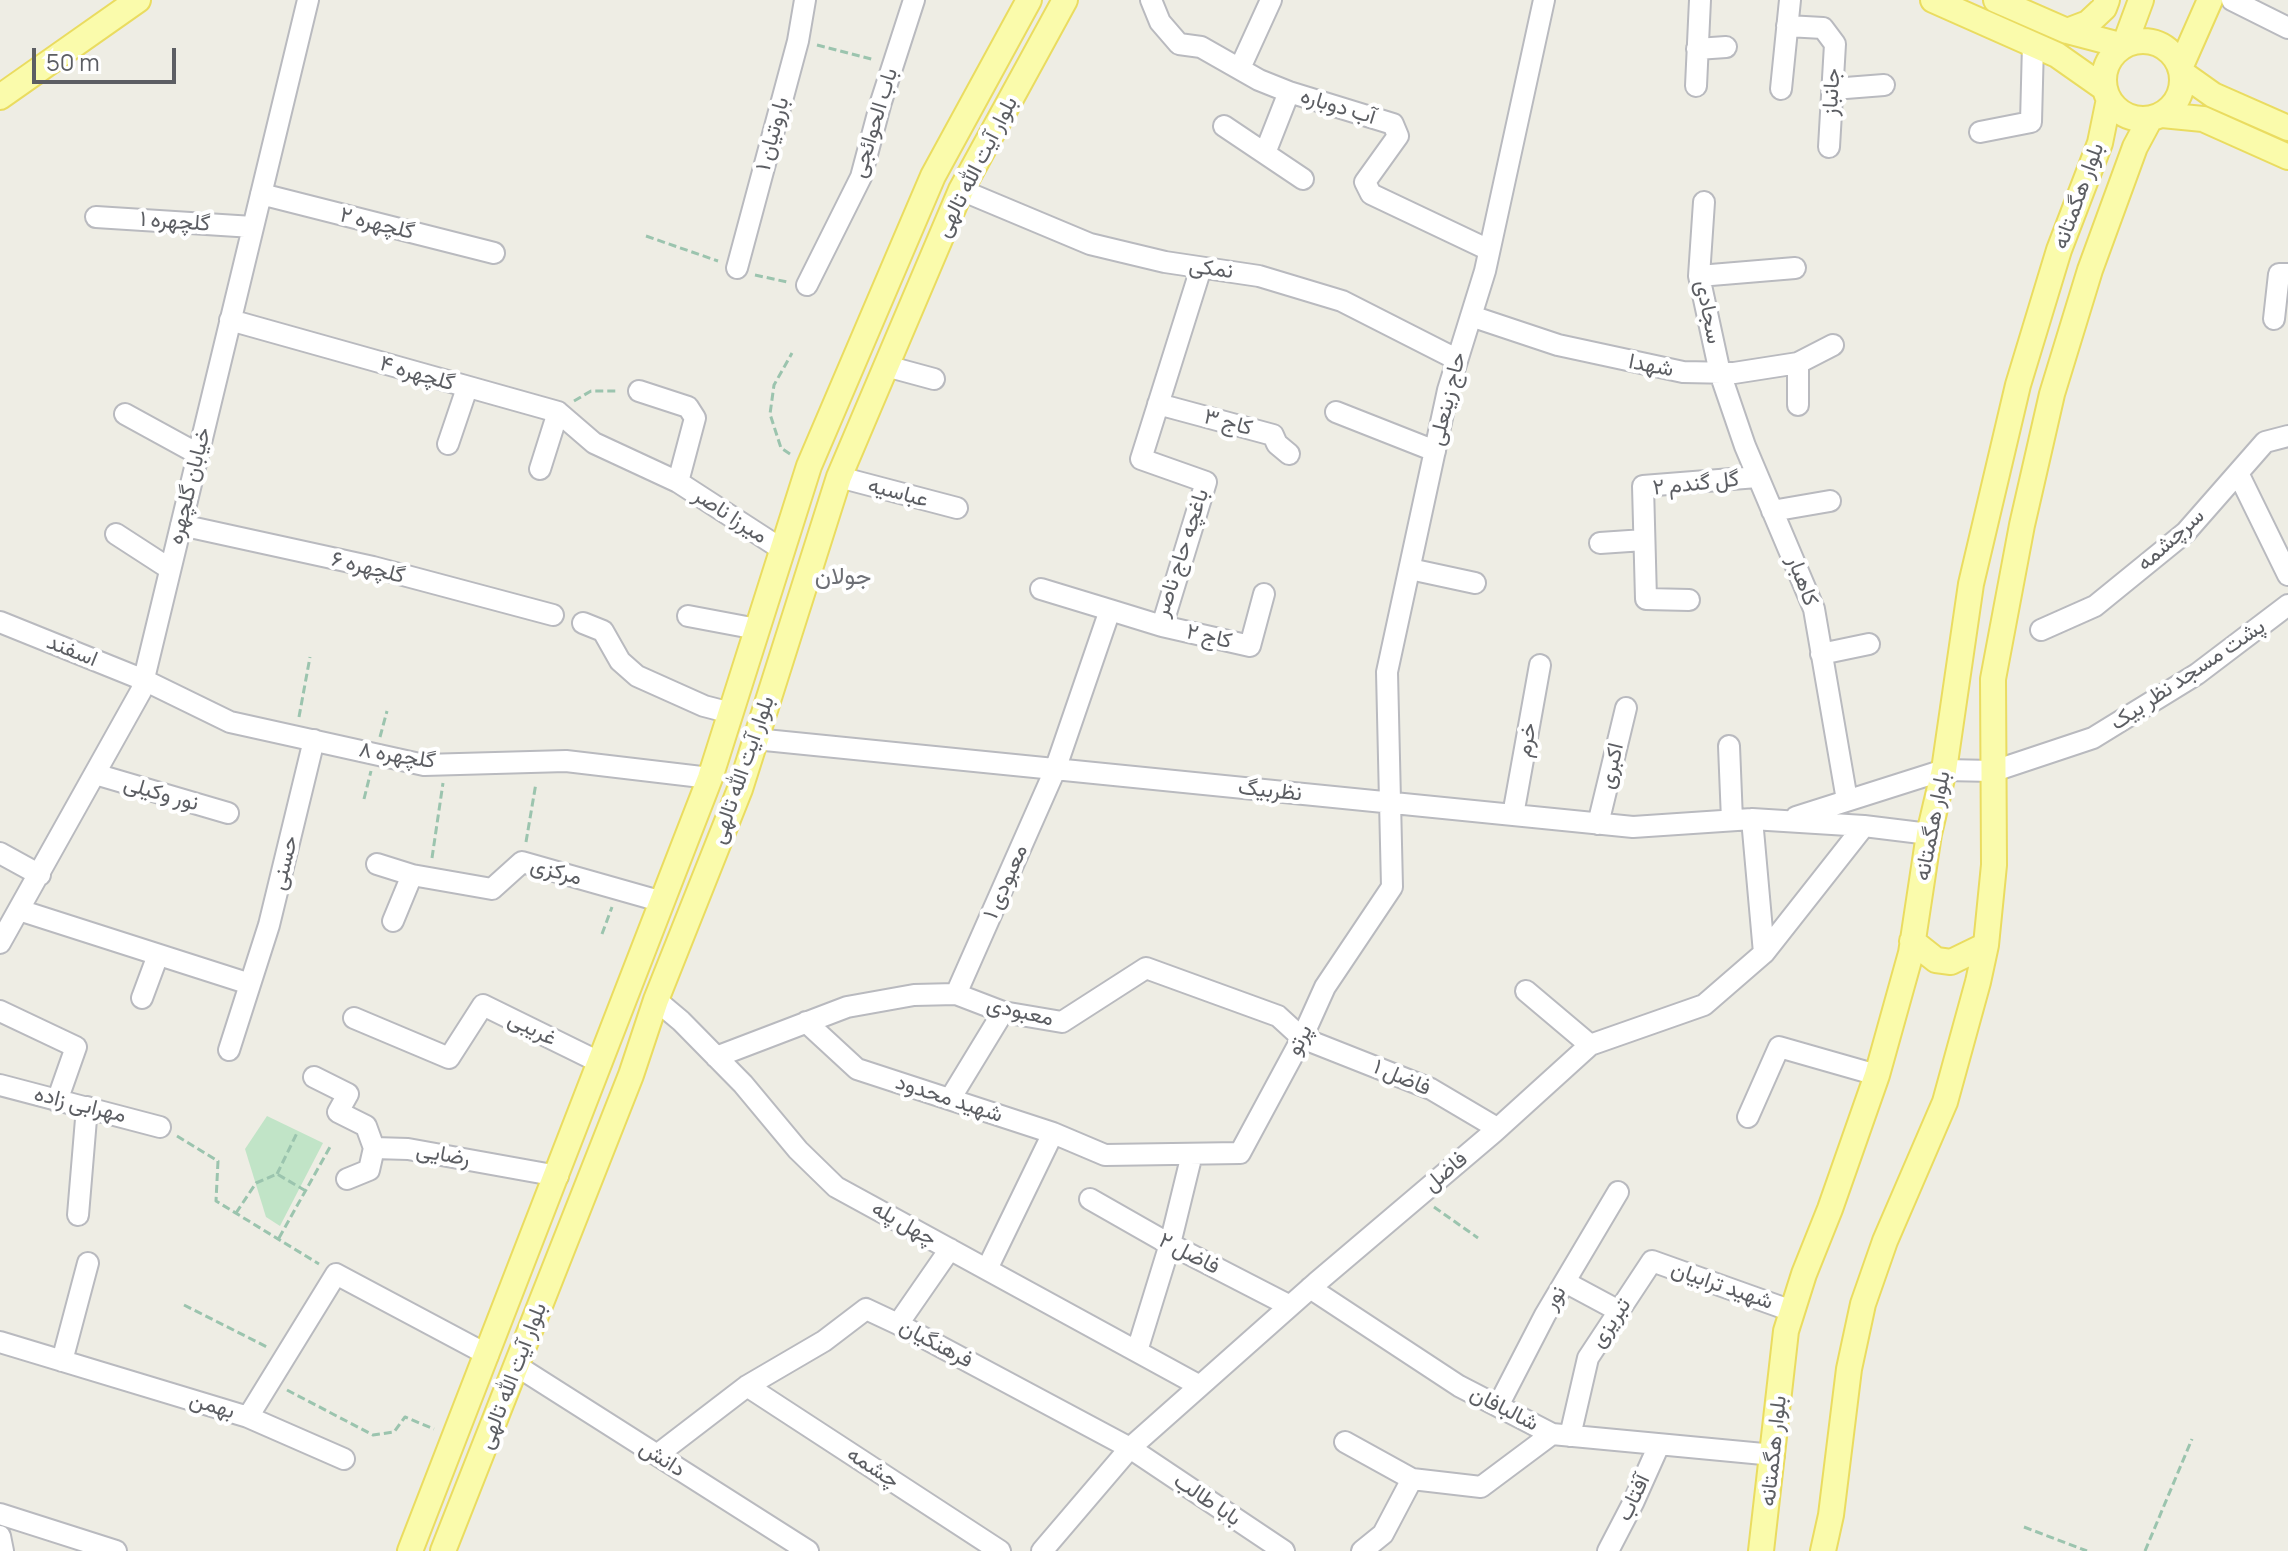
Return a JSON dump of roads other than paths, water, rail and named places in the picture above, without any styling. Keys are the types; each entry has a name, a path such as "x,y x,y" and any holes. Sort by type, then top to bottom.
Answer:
{"main road":[{"path":"0,97 138,0"},
{"name":"بلوار آیت الله تالهی","path":"410,1551 710,778 809,466 933,176 1029,0"},
{"name":"بلوار آیت الله تالهی","path":"443,1551 740,789 839,477 961,190 1065,0"},
{"path":"1933,0 2057,55 2106,94 2126,116 2203,119 2288,157"},
{"path":"1996,0 2067,31 2124,46"},
{"path":"2067,31 2088,23 2104,8 2107,0"},
{"path":"2124,46 2141,0"},
{"path":"2156,117 2179,97 2181,70 2210,0"},
{"path":"2106,94 2104,75 2114,53 2124,46 2148,41 2170,51 2181,70 2213,95 2288,128"},
{"name":"بلوار هگمتانه","path":"1761,1551 1786,1331 1877,1075 1912,941 1929,834 1944,770 1971,584 2018,385 2059,250 2100,143 2106,94"},
{"name":"بلوار هگمتانه","path":"1823,1551 1831,1515 1849,1369 1863,1304 1885,1241 1945,1102 1986,945 1994,865 1993,679 2022,525 2052,394 2090,270 2135,147 2156,117"},
{"path":"2018,385 2052,394"},
{"path":"809,466 839,477"},
{"path":"1912,941 1936,960 1951,962 1986,945"},
{"path":"630,989 656,1000"}],"street":[{"name":"خیابان گلچهره","path":"0,943 141,691 308,0"},
{"name":"۱ باروتیان","path":"737,268 798,41 805,0"},
{"name":"باب الحوائجی","path":"807,285 861,177 914,0"},
{"name":"آب دوباره","path":"1151,0 1160,22 1179,44 1201,47 1289,92 1393,124 1398,136 1365,182 1371,194 1489,250"},
{"path":"1240,68 1271,0"},
{"name":"حاج زینعلی","path":"1391,804 1387,672 1456,359 1489,250 1544,0"},
{"path":"1696,86 1700,0"},
{"path":"1781,89 1790,0"},
{"path":"2232,0 2288,28"},
{"name":"جانباز","path":"1787,26 1823,28 1835,44 1829,147"},
{"path":"1980,132 2031,122 2033,44"},
{"path":"1697,49 1726,47"},
{"path":"1833,89 1884,85"},
{"path":"1265,153 1289,92"},
{"path":"1224,126 1303,179"},
{"name":"نمکی","path":"961,190 1090,244 1165,262 1259,276 1342,301 1456,359"},
{"name":"گلچهره ۲","path":"261,194 494,253"},
{"name":"سجادی","path":"1704,202 1699,276 1720,373"},
{"name":"گلچهره ۱","path":"96,217 253,227"},
{"name":"باغچه حاج ناصر","path":"1041,589 1162,626 1206,482 1141,459 1201,268"},
{"path":"1699,276 1795,268"},
{"path":"2274,319 2279,274 2288,274"},
{"name":"شهدا","path":"1471,316 1558,345 1683,372 1734,373 1798,363 1833,345"},
{"name":"گلچهره ۴","path":"230,320 558,412 594,443"},
{"path":"1798,363 1798,405"},
{"path":"886,366 934,379"},
{"name":"کاهبار","path":"1720,373 1757,477 1814,609 1847,800"},
{"path":"448,444 467,388"},
{"path":"639,391 688,407 695,418 678,482"},
{"name":"کاج ۳","path":"1158,404 1273,435 1277,444 1289,454"},
{"path":"540,469 558,412"},
{"path":"1336,412 1435,451"},
{"path":"125,414 198,454"},
{"name":"سرچشمه","path":"2041,630 2095,606 2186,532 2265,442 2288,436"},
{"name":"میرزا ناصر","path":"594,443 678,482 783,550"},
{"path":"2238,473 2288,575"},
{"name":"عباسیه","path":"839,477 957,508"},
{"name":"گل گندم ۲","path":"1689,600 1646,599 1643,486 1757,477"},
{"path":"1772,511 1830,501"},
{"name":"گلچهره ۶","path":"181,525 373,567 553,615"},
{"path":"116,534 170,569"},
{"path":"1600,543 1644,540"},
{"path":"1410,569 1475,583"},
{"name":"کاج ۲","path":"1162,626 1250,646 1264,594"},
{"name":"پشت مسجد نظر بیک","path":"1944,770 1994,771 2093,738 2197,674 2288,605"},
{"path":"1055,770 1110,610"},
{"path":"688,616 757,629"},
{"name":"اسفند","path":"0,622 144,680"},
{"path":"583,623 603,631 620,661 637,676 704,706 731,713"},
{"path":"1821,654 1869,644"},
{"name":"خرم","path":"1513,815 1540,665"},
{"name":"گلچهره ۸","path":"144,680 230,722 424,765 566,761 710,778"},
{"name":"اکبری","path":"1598,824 1626,708"},
{"name":"حسنی","path":"229,1050 269,925 305,738"},
{"name":"نظربیگ","path":"755,739 1633,827 1785,820 1929,834"},
{"path":"1729,746 1764,953"},
{"name":"معبودی ۱","path":"956,994 1055,770"},
{"name":"نظربیگ","path":"1785,820 1944,770"},
{"name":"نور وکیلی","path":"95,774 228,813"},
{"name":"پرتو","path":"1105,1155 1240,1153 1302,1038 1325,987 1392,887 1391,804"},
{"name":"فاضل","path":"1042,1551 1130,1448 1590,1045 1704,1005 1764,953 1864,826"},
{"path":"0,853 40,875"},
{"name":"مرکزی","path":"421,876 492,889 522,862 663,902"},
{"path":"377,864 421,876 393,921"},
{"path":"19,910 250,984"},
{"path":"142,998 158,955"},
{"name":"معبودی","path":"716,1057 847,1007 914,995 956,994 1003,1012 1062,1022 1146,968 1278,1016 1302,1038"},
{"path":"1526,991 1590,1045"},
{"name":"چهل پله","path":"656,1000 716,1057 798,1150 836,1187 1200,1386"},
{"name":"غریبی","path":"354,1018 449,1058 483,1005 601,1063"},
{"path":"0,1011 76,1047 57,1101"},
{"path":"950,1099 1003,1012"},
{"name":"شهید محدود","path":"806,1022 857,1069 1053,1133 1105,1155"},
{"name":"فاضل ۱","path":"1302,1038 1431,1089 1497,1128"},
{"path":"1748,1117 1779,1047 1877,1075"},
{"path":"314,1077 348,1094 338,1112 366,1126 374,1148 369,1170 347,1179"},
{"name":"مهرابی زاده","path":"0,1085 160,1127"},
{"path":"78,1215 87,1107"},
{"path":"987,1269 1053,1133"},
{"name":"رضایی","path":"374,1148 408,1149 558,1176"},
{"path":"1137,1351 1170,1244 1192,1154"},
{"name":"نور","path":"1498,1406 1545,1315 1618,1192"},
{"name":"فاضل ۲","path":"1090,1199 1290,1306"},
{"path":"898,1324 950,1249"},
{"name":"شهید ترابیان","path":"1652,1261 1792,1311"},
{"name":"تبریزی","path":"1561,1435 1588,1358 1652,1261"},
{"path":"62,1361 88,1263"},
{"name":"بهمن","path":"0,1342 248,1417 336,1274 488,1355"},
{"path":"1565,1282 1619,1311"},
{"name":"شالبافان","path":"1310,1288 1459,1386 1561,1435 1774,1455"},
{"name":"فرهنگیان","path":"747,1386 824,1341 866,1309 1130,1448"},
{"name":"دانش","path":"517,1366 808,1551"},
{"path":"657,1455 747,1386"},
{"name":"چشمه","path":"747,1386 1000,1551"},
{"path":"248,1417 344,1459"},
{"path":"1345,1442 1412,1479 1481,1487 1561,1435"},
{"name":"آفتاب","path":"1608,1551 1659,1445"},
{"name":"بابا طالب","path":"1130,1448 1284,1551"},
{"path":"1362,1551 1383,1534 1412,1479"},
{"path":"0,1514 116,1551"},
{"path":"0,1536 3,1551"}],"district":[{"name":"جولان","path":"843,577"}]}
